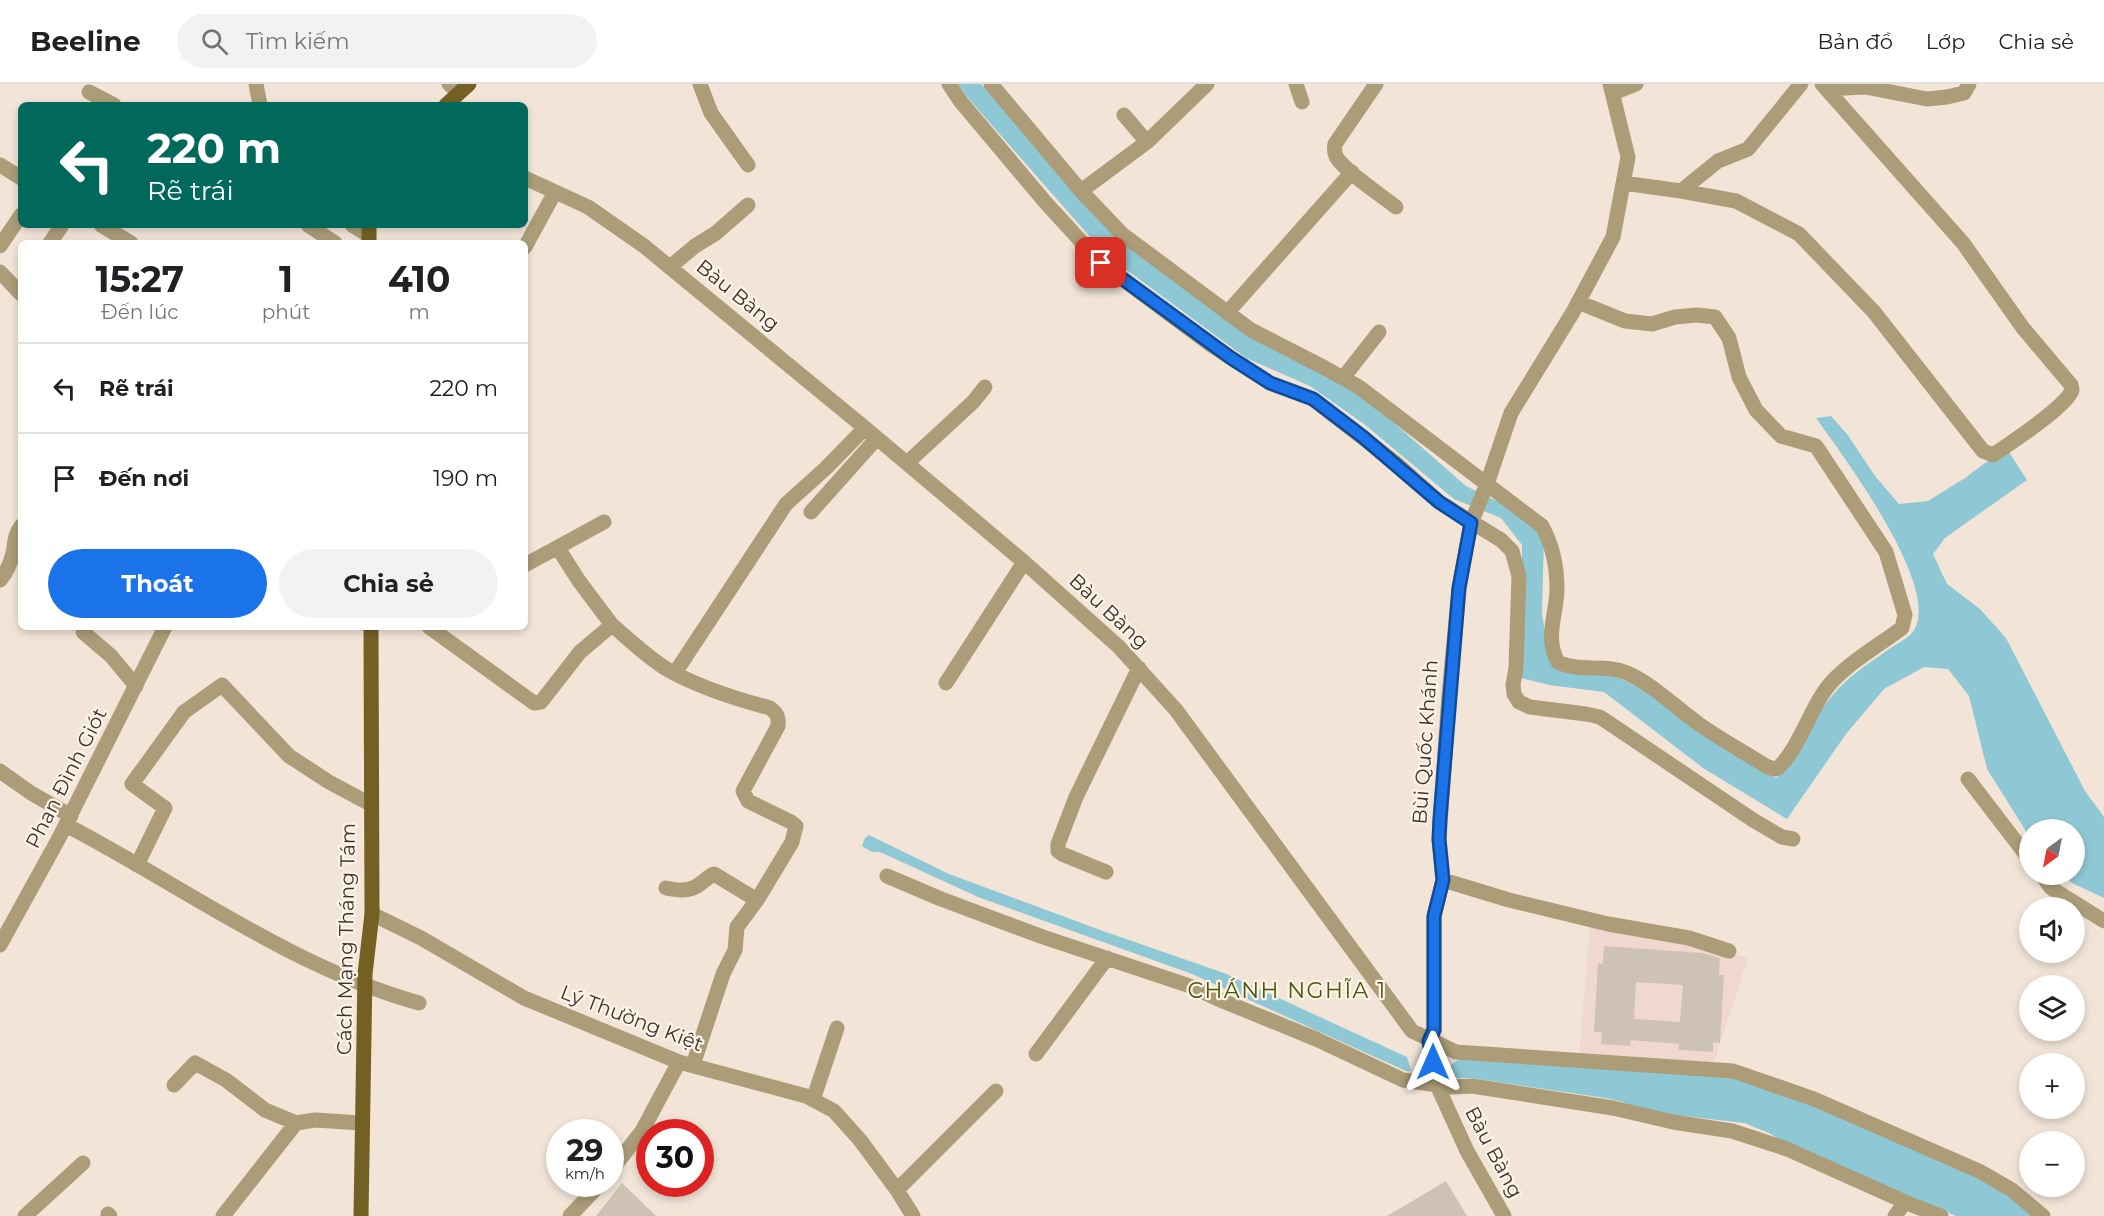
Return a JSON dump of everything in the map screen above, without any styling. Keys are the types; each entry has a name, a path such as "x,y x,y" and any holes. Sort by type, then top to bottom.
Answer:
{"main road":[{"path":"448,102 459,87"},
{"name":"Cách Mạng Tháng Tám","path":"361,1216 365,985 372,914 371,630"}],"street":[{"path":"256,84 259,102"},
{"path":"700,84 711,113 748,165"},
{"path":"949,84 961,102 1038,194 1101,263 1231,358 1270,383 1313,399 1363,437 1439,502 1501,540 1512,551 1519,576 1516,668 1513,686 1514,694 1520,702 1530,707 1600,717 1753,820 1782,837 1793,839"},
{"path":"991,84 1082,191 1122,234 1251,330 1359,387 1486,486 1542,526 1551,542 1555,557 1557,592 1553,609 1552,644 1558,662 1577,669 1611,669 1625,672 1665,696 1699,724 1766,766 1779,768 1825,691 1836,677 1902,628 1905,615 1886,552 1816,446 1781,436 1756,410 1738,377 1729,338 1716,318 1696,315 1675,317 1652,324 1625,321 1578,302"},
{"path":"1082,191 1147,142 1207,84"},
{"path":"1296,84 1302,102"},
{"path":"1376,84 1335,144 1334,151 1337,158 1352,172 1396,207"},
{"path":"1486,486 1511,413 1578,302 1613,237 1628,157 1611,89 1636,84"},
{"path":"1681,190 1718,161 1748,149 1801,84"},
{"path":"1824,86 1865,87 1927,99 1947,98 1964,93 1969,84"},
{"path":"1623,183 1681,190 1736,201 1799,234 1874,312 1983,451 1993,455 2016,440 2070,394 2072,390 2069,381 2023,328 1963,243 1824,86"},
{"path":"89,94 107,102"},
{"path":"1124,115 1147,142"},
{"path":"0,165 18,176"},
{"path":"1227,313 1352,172"},
{"name":"Bàu Bàng","path":"528,179 588,207 670,267 1024,562 1119,647 1139,668 1176,710 1412,1031 1429,1041 1436,1083 1467,1151 1504,1216"},
{"path":"528,242 555,192"},
{"path":"670,267 695,246 716,233 748,205"},
{"path":"0,246 18,219"},
{"path":"106,228 126,240"},
{"path":"312,228 330,240"},
{"path":"0,272 18,288"},
{"path":"1343,378 1379,332"},
{"path":"907,463 973,402 985,387"},
{"path":"811,512 871,433"},
{"path":"675,673 786,504 826,468 871,433"},
{"name":"Bùi Quốc Khánh","path":"1429,1041 1434,1030 1434,916 1443,880 1439,839 1459,588 1471,521 1486,486"},
{"path":"528,563 604,522"},
{"path":"0,579 13,553 13,542 18,532"},
{"path":"558,548 612,625 644,653 675,673 732,697 770,708 776,713 779,718 778,726 743,791 748,801 796,826 792,842 757,900 736,927 735,950 686,1063 642,1131 624,1154"},
{"path":"946,683 1024,562"},
{"path":"433,630 537,704 580,652 612,625"},
{"name":"Phan Đình Giót","path":"0,945 68,820 164,630"},
{"path":"83,632 111,656 136,686"},
{"path":"1106,872 1062,854 1058,851 1058,844 1085,777 1139,668"},
{"path":"136,865 165,808 132,784 184,712 222,685 288,756 370,804"},
{"path":"0,771 136,865 239,924 313,963 365,985 419,1003"},
{"path":"1968,779 2019,846"},
{"path":"666,888 681,891 696,887 714,874 757,900"},
{"path":"887,876 951,903 1190,986 1326,1044 1402,1080 1452,1087 1472,1086 1613,1108 1673,1122 1732,1131 1787,1149 1941,1216"},
{"path":"1443,880 1509,900 1608,924 1689,938 1729,951"},
{"path":"2049,885 2104,921"},
{"name":"Lý Thường Kiệt","path":"372,914 421,938 524,998 686,1063 813,1100 834,1112 860,1140 914,1216"},
{"path":"1036,1054 1107,958"},
{"path":"813,1100 837,1028"},
{"path":"1429,1041 1456,1052 1733,1071 1814,1099 1979,1171 2012,1190 2043,1216"},
{"path":"174,1084 195,1063 225,1080 265,1110 296,1124 315,1120 362,1123"},
{"path":"897,1190 996,1091"},
{"path":"224,1216 296,1124"},
{"path":"26,1216 83,1163"},
{"path":"570,1216 588,1197"},
{"path":"1895,1216 1905,1202"}],"shaded area":[{"path":"1590,925 1687,940 1748,958 1714,1062 1579,1055"}],"water":[{"path":"958,84 981,84 1125,245 1354,388 1466,486 1525,515 1544,535 1542,614 1546,637 1556,664 1611,675 1640,687 1714,739 1776,778 1829,699 1857,672 1907,638 1919,615 1915,589 1904,558 1887,524 1847,461 1816,418 1831,416 1847,434 1875,476 1899,504 1928,501 2007,449 2027,480 1945,538 1933,554 1947,584 1980,609 2006,638 2085,791 2104,817 2104,898 2076,885 2085,885 2085,819 2019,820 1987,769 1969,696 1948,669 1924,667 1884,689 1846,734 1787,819 1703,768 1604,692 1549,685 1521,678 1522,545 1501,518 1454,499 1364,424 1310,386 1246,358 1105,254"},
{"path":"869,835 949,874 1224,973 1407,1057 1411,1071 1406,1071 1192,974 978,897 880,852 872,852 862,846"},
{"path":"1459,1059 1729,1076 1765,1086 1982,1177 2035,1216 1956,1216 1787,1144 1769,1133 1744,1123 1640,1111 1623,1102 1605,1098 1450,1076 1446,1068"}],"building":[{"path":"1604,946 1702,953 1720,958 1719,975 1724,975 1720,1043 1713,1042 1713,1052 1679,1050 1679,1044 1631,1040 1630,1046 1601,1044 1602,1032 1594,1032 1598,963 1603,964","holes":["1636,982 1683,985 1680,1022 1634,1019"]},
{"path":"1446,1181 1467,1216 1387,1216"},
{"path":"624,1185 656,1216 596,1216 611,1197 624,1197"}],"district":[{"name":"CHÁNH NGHĨA 1","path":"1287,990"}],"route":[{"path":"1101,263 1231,358 1270,383 1313,399 1398,465 1439,502 1471,523 1459,588 1440,818 1439,839 1443,880 1434,916 1434,1030 1429,1041 1433,1062"}]}
